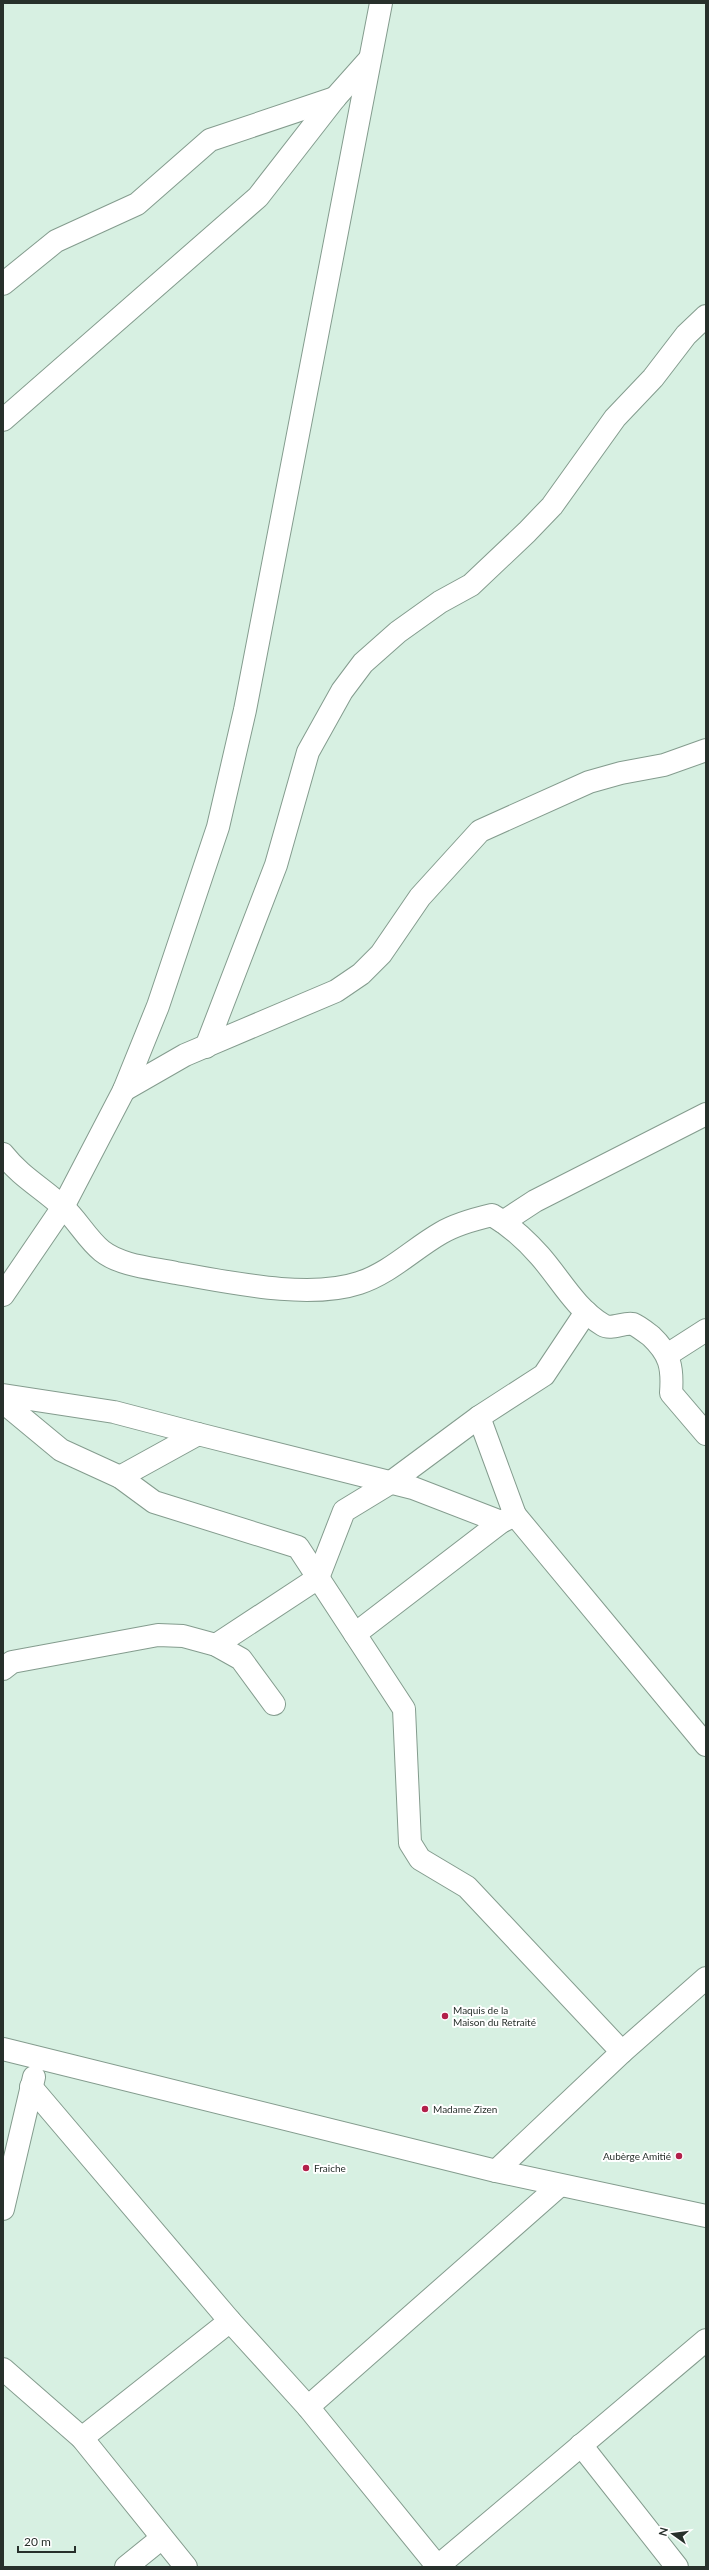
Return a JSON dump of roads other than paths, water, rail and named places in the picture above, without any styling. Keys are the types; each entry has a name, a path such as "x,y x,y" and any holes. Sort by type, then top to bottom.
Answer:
{"street":[{"path":"3,1295 63,1207 124,1090 158,1006 218,827 245,710 380,3"},
{"path":"8,408 258,197 335,98 368,60"},
{"path":"3,284 56,242 138,204 210,140 335,98"},
{"path":"206,1047 276,865 308,752 342,691 363,663 398,632 440,602 471,585 527,532 552,506 615,418 653,378 686,334 706,316"},
{"path":"124,1090 184,1055 336,991 361,974 381,954 420,897 480,831 589,782 621,773 664,765 706,750"},
{"path":"503,1222 535,1201 706,1114"},
{"path":"3,1154 17,1172 63,1207 102,1251 121,1261 246,1285 310,1290 337,1288 360,1283 406,1258 441,1233 473,1219 492,1215 513,1228 540,1256 570,1295 586,1312 605,1326 633,1324 650,1336 667,1355 673,1371 671,1393 706,1434"},
{"path":"216,1645 318,1578 344,1511 390,1483 479,1417 544,1375 586,1312"},
{"path":"667,1355 706,1330"},
{"path":"3,1395 114,1412 413,1488 508,1518"},
{"path":"3,1402 61,1450 120,1477 154,1502 298,1547 404,1709 410,1843 416,1854 420,1859 467,1887 622,2052"},
{"path":"479,1417 508,1518 706,1745"},
{"path":"120,1477 198,1434"},
{"path":"355,1634 508,1518"},
{"path":"3,1669 12,1662 158,1635 183,1636 216,1645 241,1659 274,1704"},
{"path":"496,2171 622,2052 706,1978"},
{"path":"3,2049 38,2059 559,2186 706,2216"},
{"path":"3,2209 38,2059"},
{"path":"31,2087 230,2321 308,2407 438,2567 706,2340"},
{"path":"308,2407 559,2186"},
{"path":"82,2438 230,2321"},
{"path":"3,2369 82,2438 186,2567"},
{"path":"581,2445 677,2567"},
{"path":"126,2567 162,2538"}],"place":[{"name":"Maquis de la Maison du Retraité","path":"445,2016"},
{"name":"Madame Zizen","path":"425,2109"},
{"name":"Aubèrge Amitié","path":"679,2156"},
{"name":"Fraiche","path":"306,2168"}]}
